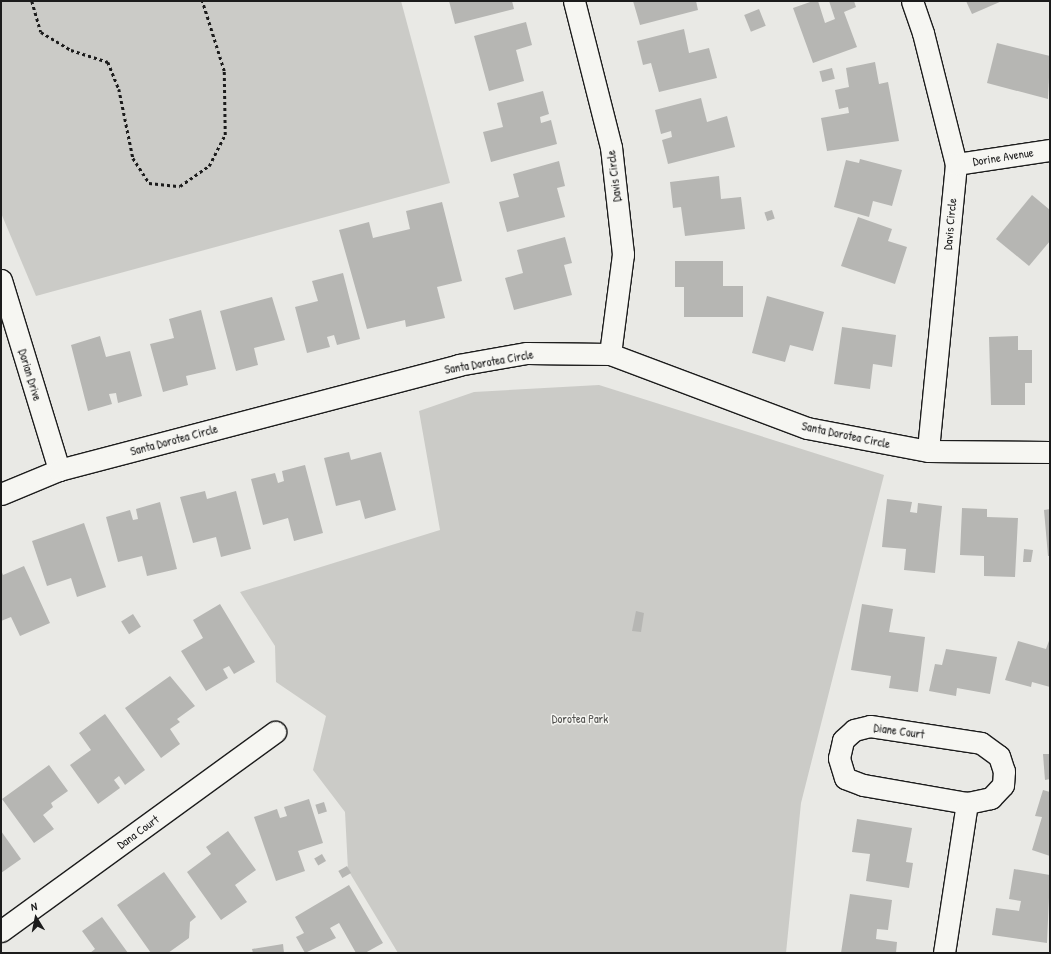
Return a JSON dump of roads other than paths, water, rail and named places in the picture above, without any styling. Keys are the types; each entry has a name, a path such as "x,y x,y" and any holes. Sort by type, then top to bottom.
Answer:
{"street":[{"name":"Davis Circle","path":"574,1 611,147 623,254 610,354"},
{"name":"Davis Circle","path":"912,1 923,33 956,164 928,451"},
{"name":"Dorine Avenue","path":"956,164 1050,150"},
{"name":"Dorian Drive","path":"1,280 59,470"},
{"name":"Santa Dorotea Circle","path":"1,494 59,470 458,365 527,353 610,354 807,428 928,451 1050,452"},
{"name":"Diane Court","path":"870,726 981,743 999,756 1004,771 1003,785 991,798 967,803 863,785 845,778 839,758 843,740 854,730 870,726"},
{"name":"Dana Court","path":"1,931 275,732"},
{"path":"944,953 967,803"}],"park label":[{"name":"Dorotea Park","path":"580,719"}]}
